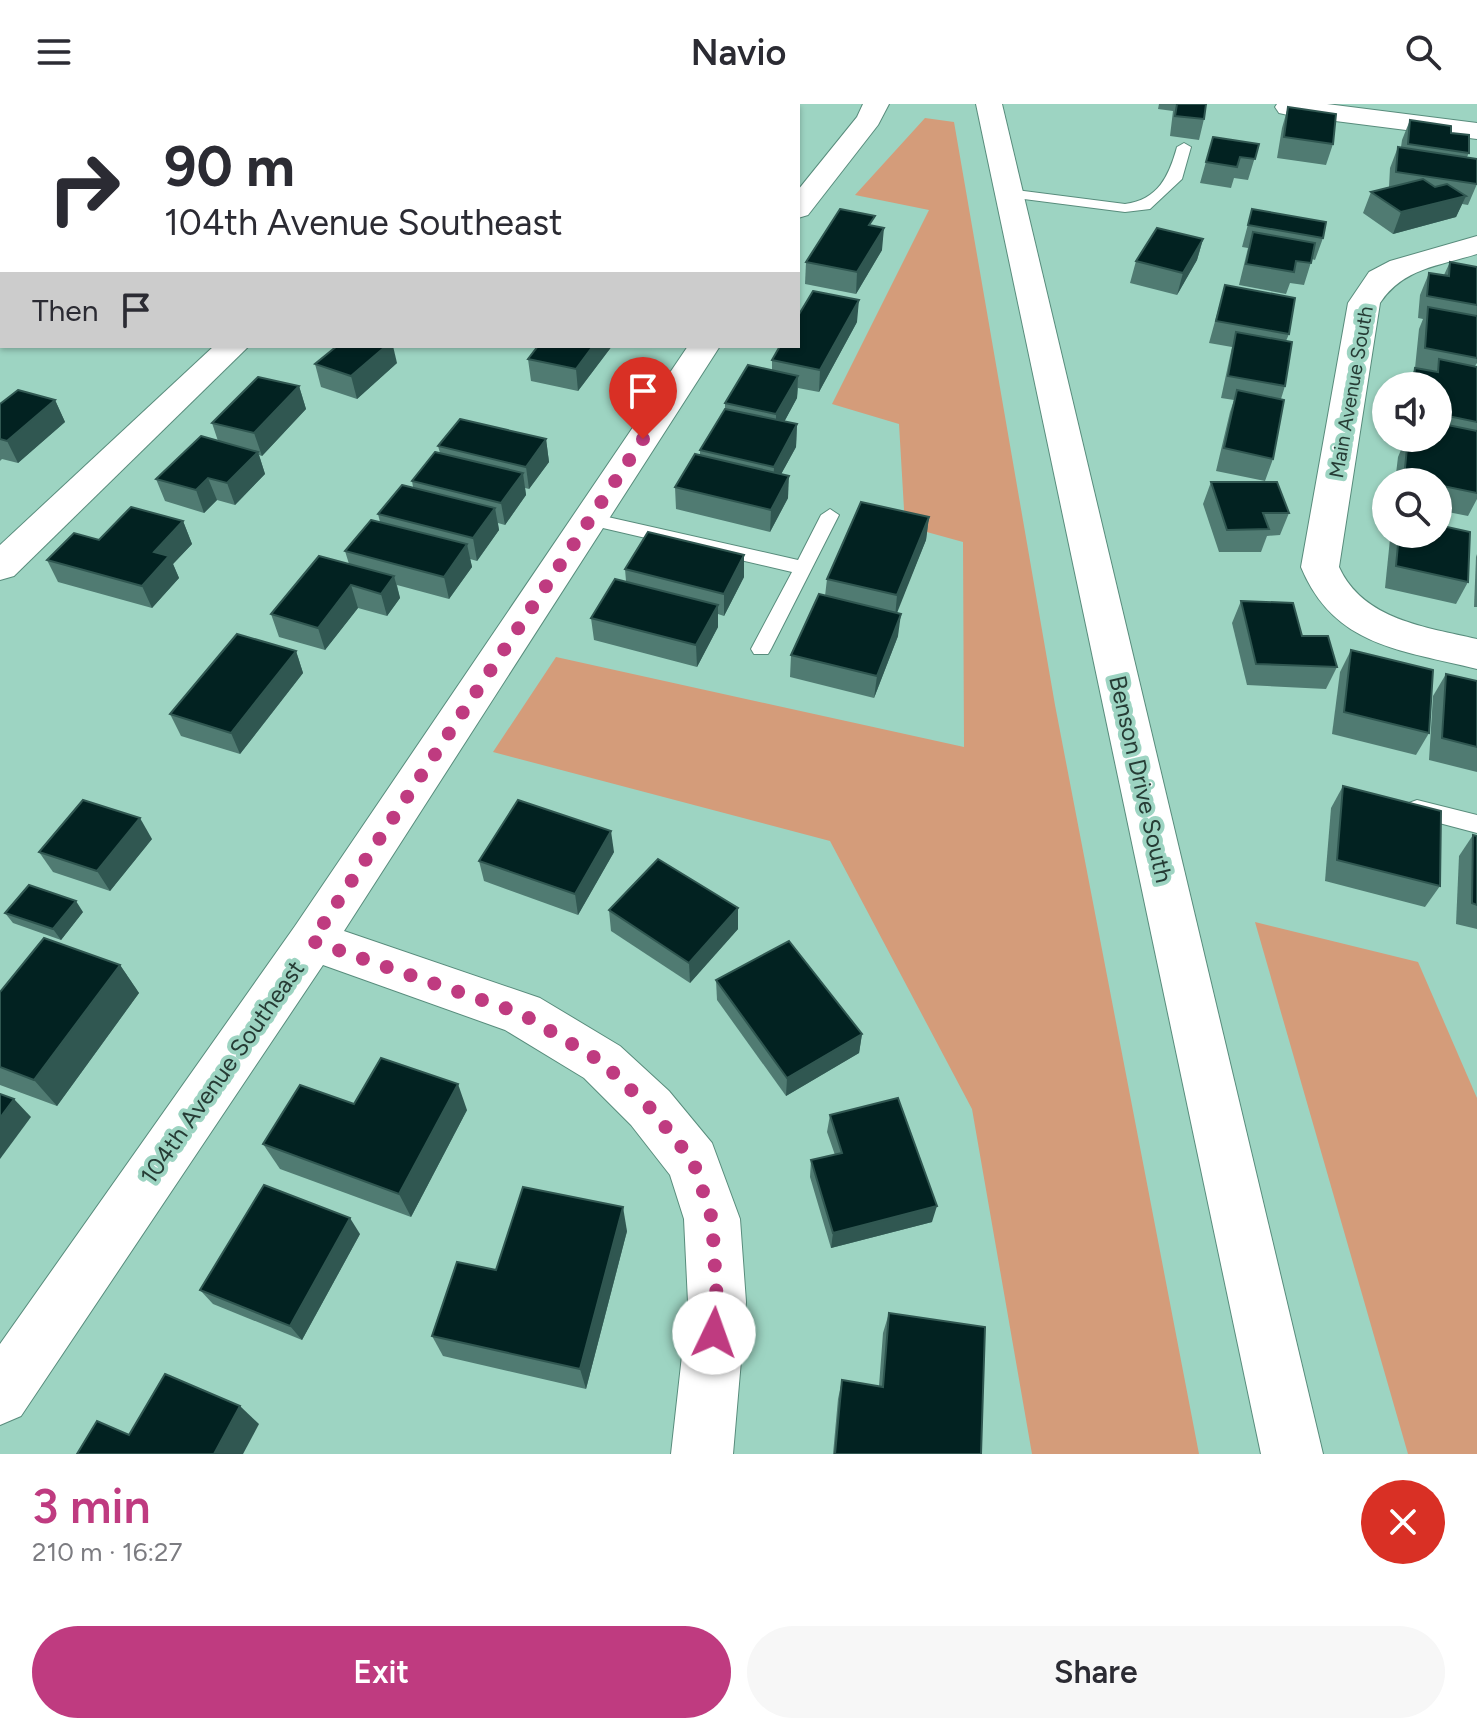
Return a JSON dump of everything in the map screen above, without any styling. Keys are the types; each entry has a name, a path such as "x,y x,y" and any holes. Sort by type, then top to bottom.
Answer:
{"street":[{"path":"800,206 869,119 876,104"},
{"name":"Benson Drive South","path":"989,104 1292,1454"},
{"path":"1288,107 1477,131"},
{"name":"Main Avenue South","path":"1477,245 1401,267 1380,279 1364,303 1320,567 1325,584 1341,604 1362,620 1477,654"},
{"path":"0,567 231,348"},
{"name":"104th Avenue Southeast","path":"0,1395 312,941 703,348"},
{"path":"312,941 522,1014 602,1062 650,1108 693,1161 712,1219 717,1302 702,1454"}],"lane":[{"path":"1009,193 1125,208 1145,206 1179,174 1184,147"},
{"path":"761,649 830,515"},
{"path":"590,519 804,568"},
{"path":"1417,809 1477,824"}],"shaded area":[{"path":"925,118 954,122 1055,705 1199,1454 1032,1454 972,1109 830,841 493,752 556,657 964,747 963,542 905,526 899,424 832,404 929,210 855,195"},
{"path":"1255,922 1418,962 1477,1098 1477,1454 1408,1454"}],"building":[{"path":"1177,104 1206,104 1204,119 1175,116"},
{"path":"1288,107 1336,114 1333,144 1284,137"},
{"path":"1410,120 1451,126 1451,133 1469,135 1469,153 1408,144"},
{"path":"1213,137 1259,144 1255,159 1240,157 1237,167 1206,162"},
{"path":"1398,147 1477,159 1477,184 1396,172"},
{"path":"1423,179 1435,187 1447,184 1466,196 1401,212 1371,192"},
{"path":"840,209 875,216 869,225 884,228 857,272 806,262"},
{"path":"1252,209 1326,222 1323,238 1248,225"},
{"path":"1157,228 1203,239 1183,273 1136,261"},
{"path":"1253,232 1315,243 1311,263 1296,261 1294,272 1246,264"},
{"path":"1450,262 1477,267 1477,305 1427,296 1429,273 1449,276"},
{"path":"1225,285 1295,298 1289,334 1216,321"},
{"path":"813,291 859,300 820,370 772,360 779,348 800,348 800,313"},
{"path":"1428,307 1477,316 1477,358 1425,348"},
{"path":"1236,332 1292,342 1285,386 1228,376"},
{"path":"335,348 384,348 351,376 315,364"},
{"path":"536,348 592,348 576,369 528,359"},
{"path":"1439,359 1477,367 1477,422 1452,417 1452,372 1438,372"},
{"path":"748,365 798,376 776,414 725,403"},
{"path":"1415,368 1438,372 1415,372"},
{"path":"258,377 299,386 254,433 212,423"},
{"path":"18,390 55,400 7,441 0,439 0,404"},
{"path":"1237,390 1284,400 1273,459 1224,448"},
{"path":"725,409 797,424 774,467 700,450"},
{"path":"460,419 546,439 526,467 438,446"},
{"path":"1452,426 1477,431 1477,493 1452,488 1452,468 1405,468 1407,452 1452,452"},
{"path":"201,436 258,452 227,483 208,478 196,490 156,479"},
{"path":"435,452 523,473 501,503 412,481"},
{"path":"695,454 789,476 771,510 675,487"},
{"path":"1211,482 1277,482 1289,513 1263,513 1269,529 1227,530"},
{"path":"402,485 495,508 473,538 378,514"},
{"path":"861,502 929,517 897,595 827,579"},
{"path":"131,507 183,521 154,552 169,556 142,586 47,560 74,533 99,540"},
{"path":"371,520 467,544 444,577 345,551"},
{"path":"1452,528 1470,532 1468,582 1396,566 1398,548 1452,548"},
{"path":"648,532 744,555 724,594 625,569"},
{"path":"319,556 394,576 381,594 351,585 318,628 271,614"},
{"path":"615,579 718,605 696,645 591,618"},
{"path":"819,594 901,614 877,676 791,655"},
{"path":"1241,601 1293,603 1302,636 1328,636 1337,667 1256,664"},
{"path":"237,634 296,651 231,733 170,714"},
{"path":"1351,650 1433,670 1429,733 1344,712"},
{"path":"1446,674 1477,681 1477,747 1442,738"},
{"path":"1343,786 1441,811 1440,886 1337,860"},
{"path":"83,800 140,818 97,871 39,852"},
{"path":"518,800 611,831 575,894 479,861"},
{"path":"1473,835 1477,836 1477,905 1472,903"},
{"path":"658,859 738,908 689,963 609,910"},
{"path":"29,885 76,901 53,929 5,913"},
{"path":"44,938 120,965 34,1080 0,1067 0,992"},
{"path":"789,941 862,1034 787,1078 716,980"},
{"path":"381,1058 458,1084 399,1194 263,1144 300,1085 354,1104"},
{"path":"0,1094 14,1099 0,1118"},
{"path":"898,1098 937,1206 833,1233 811,1160 842,1153 830,1115"},
{"path":"264,1185 350,1218 290,1326 200,1290"},
{"path":"523,1187 623,1207 580,1369 432,1336 457,1262 496,1270"},
{"path":"889,1313 985,1327 981,1454 835,1454 842,1380 883,1387"},
{"path":"165,1374 240,1406 214,1454 77,1454 97,1421 129,1435"}],"route":[{"path":"643,439 312,941 522,1014 602,1062 650,1108 693,1161 712,1219 717,1302 714,1333"}]}
